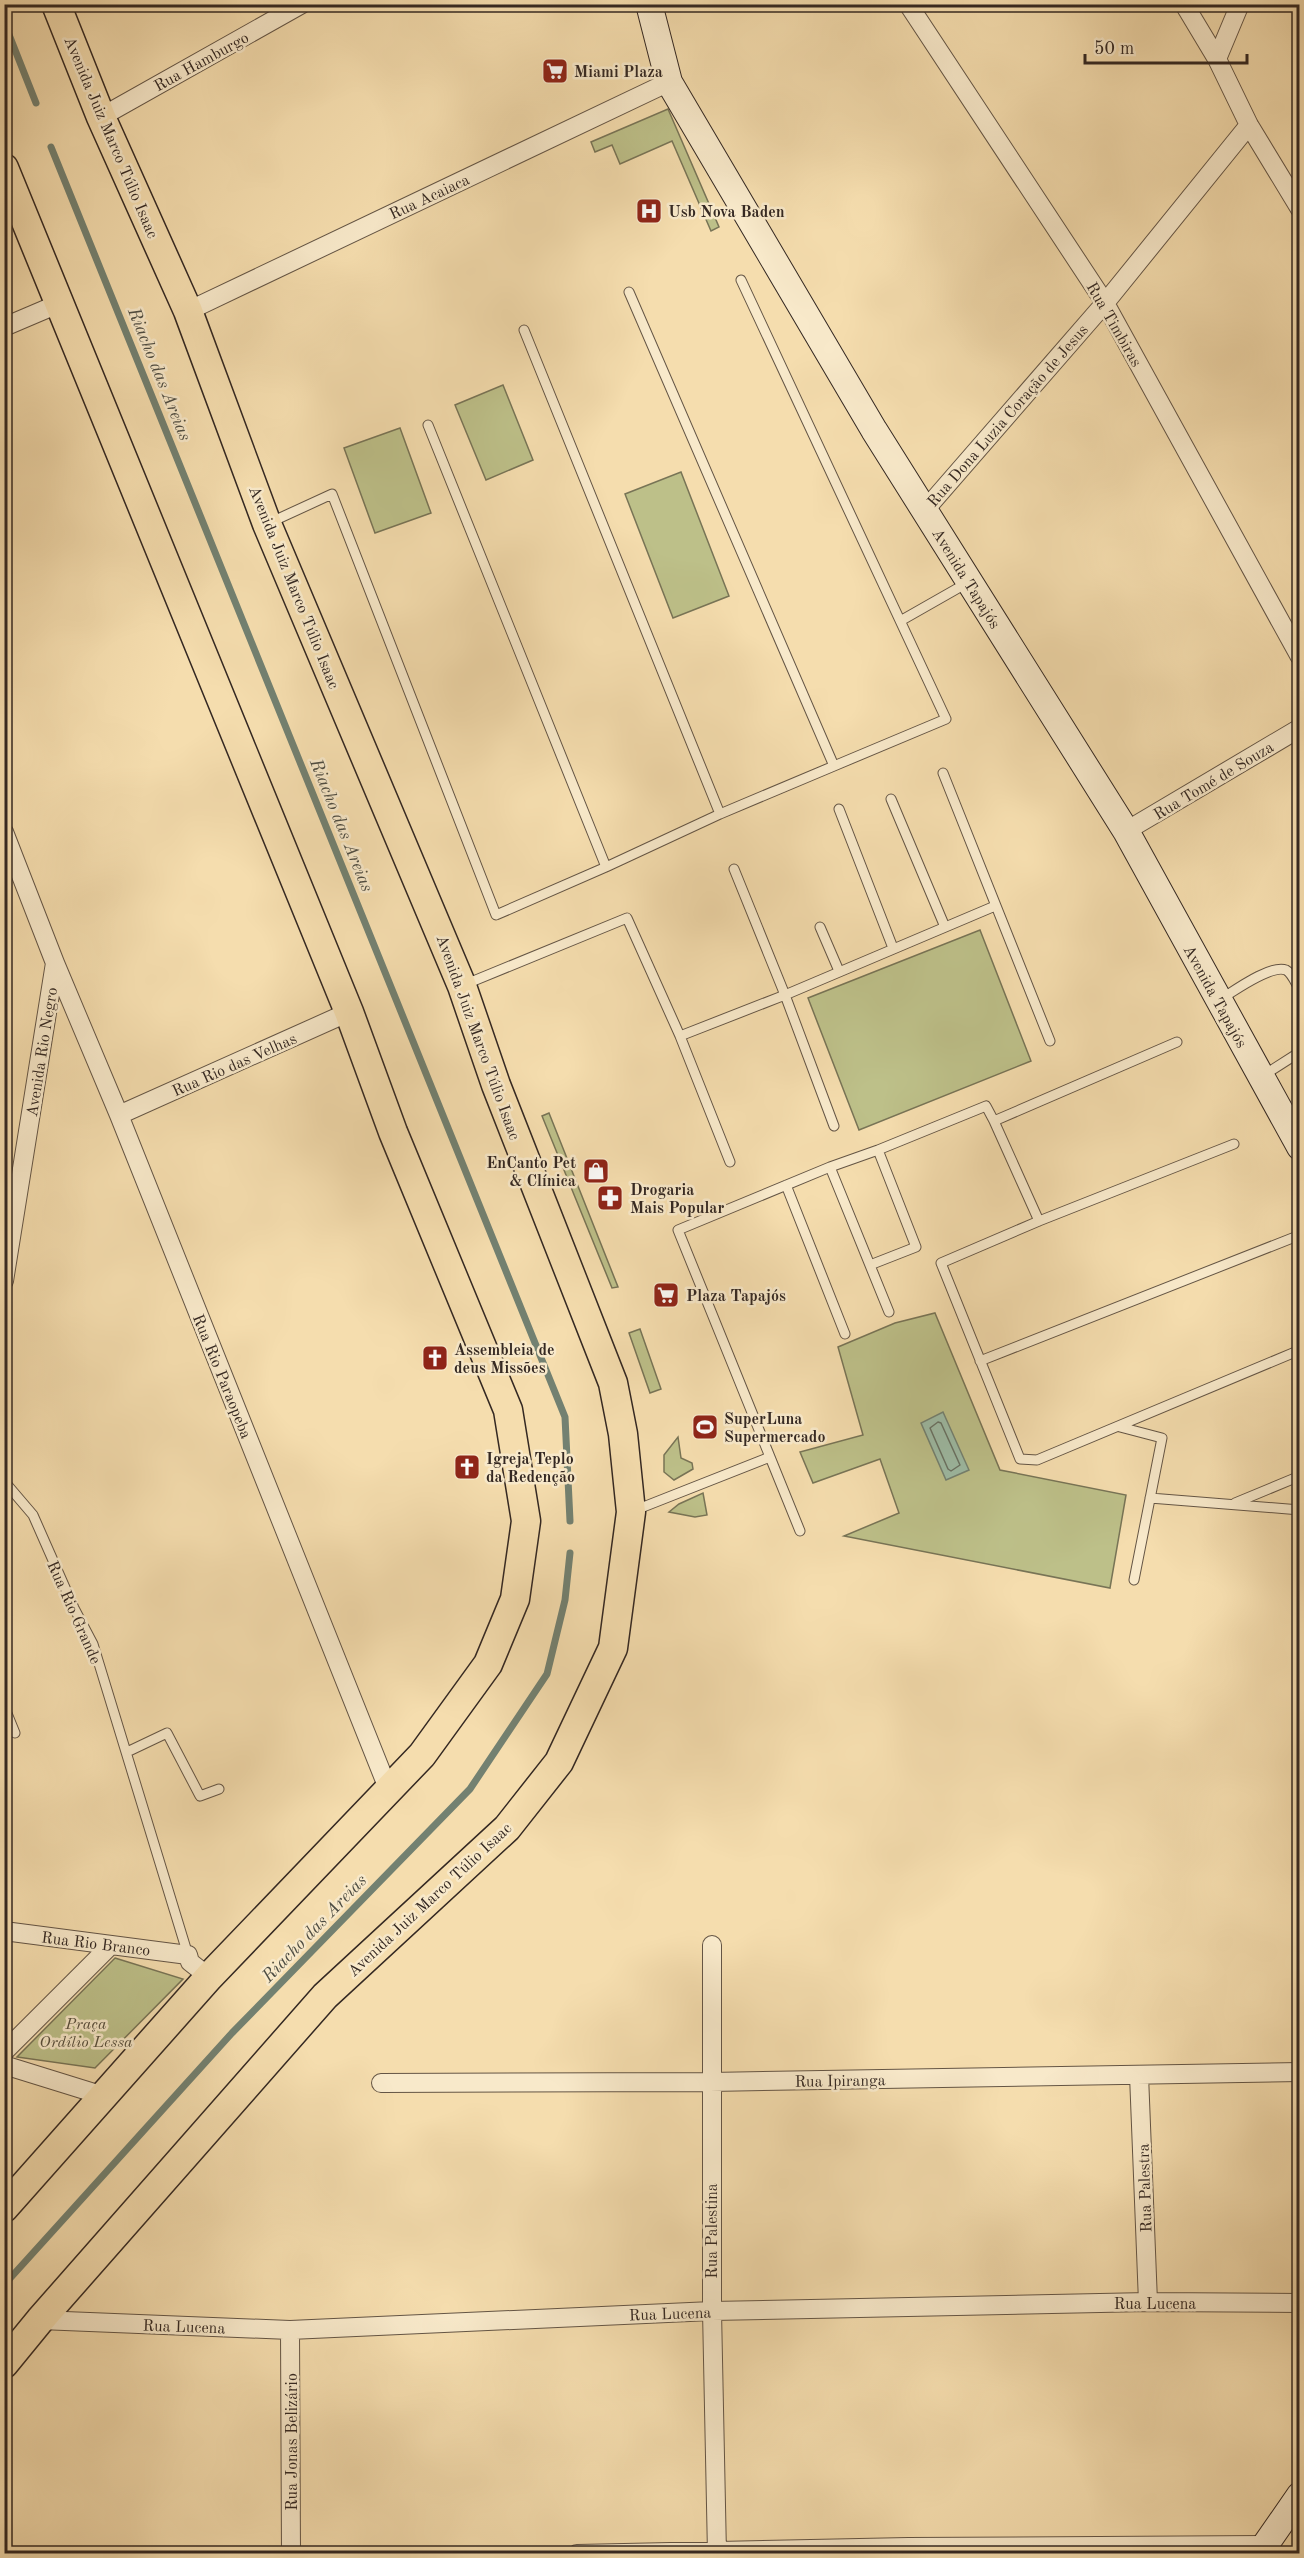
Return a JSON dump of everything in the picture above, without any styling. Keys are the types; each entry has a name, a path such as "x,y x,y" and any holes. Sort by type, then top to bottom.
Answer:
{"main road":[{"name":"Avenida Juiz Marco Túlio Isaac","path":"4,2364 325,1996 507,1828 559,1762 613,1648 631,1512 614,1383 496,1085 462,986 267,524 188,310 101,117 56,4"},
{"name":"Avenida Tapajós","path":"649,4 669,82 874,430 1126,831 1299,1147"},
{"path":"4,168 349,1012 393,1132 508,1410 526,1521 515,1599 488,1664 422,1755 209,1977 4,2208"},
{"path":"1262,2549 1299,2495"}],"street":[{"name":"Rua Hamburgo","path":"101,117 302,4"},
{"name":"Rua Timbiras","path":"908,4 1105,303 1299,657"},
{"path":"1184,4 1217,58 1249,124 1299,209"},
{"path":"1217,58 1240,4"},
{"name":"Rua Acaiaca","path":"188,310 669,82"},
{"name":"Rua Dona Luzia Coração de Jesus","path":"925,510 1105,303 1249,124"},
{"path":"4,327 58,304"},
{"name":"Rua Tomé de Souza","path":"1126,831 1299,728"},
{"path":"4,832 56,963"},
{"name":"Rua Rio Paraopeba","path":"56,963 389,1791"},
{"name":"Avenida Rio Negro","path":"4,1281 56,963"},
{"name":"Rua Rio das Velhas","path":"119,1115 349,1012"},
{"name":"Rua Rio Branco","path":"4,1931 188,1955"},
{"path":"4,2052 111,1945"},
{"name":"Rua Palestina","path":"712,1945 710,2082 717,2552"},
{"name":"Rua Rio Grande","path":"188,1955 190,1962 209,1977"},
{"path":"4,2065 104,2096"},
{"name":"Rua Ipiranga","path":"381,2083 710,2082 1299,2072"},
{"name":"Rua Palestra","path":"1139,2075 1148,2302"},
{"name":"Rua Lucena","path":"40,2320 290,2330 712,2311 1148,2302 1299,2303"},
{"name":"Rua Jonas Belizário","path":"290,2330 291,2553"},
{"path":"577,2553 908,2547 1262,2549"}],"lane":[{"path":"267,524 332,494 496,915 720,814 946,718 741,280"},
{"path":"629,292 834,766"},
{"path":"524,330 720,814"},
{"path":"428,425 606,867"},
{"path":"902,620 970,582"},
{"path":"943,773 1050,1041"},
{"path":"891,799 945,927"},
{"path":"839,809 893,948"},
{"path":"734,869 785,995 834,1126"},
{"path":"680,1036 785,995 995,906"},
{"path":"462,986 627,918 680,1036 730,1162"},
{"path":"820,927 839,971"},
{"path":"1218,1000 1275,969 1285,970 1291,974 1299,990"},
{"path":"994,1120 1177,1042"},
{"path":"1261,1077 1299,1052"},
{"path":"800,1531 678,1230 830,1167 987,1106 1039,1221"},
{"path":"1234,1144 1039,1221 941,1263 1020,1459 1037,1460 1299,1350"},
{"path":"870,1265 916,1247 878,1150"},
{"path":"830,1167 889,1312"},
{"path":"786,1185 845,1334"},
{"path":"980,1361 1299,1235"},
{"path":"1120,1427 1162,1438 1134,1580"},
{"path":"631,1512 770,1457"},
{"path":"1234,1504 1299,1476"},
{"name":"Rua Rio Grande","path":"4,1481 33,1515 74,1608 93,1644 188,1955"},
{"path":"1150,1498 1299,1510"},
{"path":"4,1706 15,1733"},
{"path":"127,1752 167,1733 200,1796 219,1789"}],"green space":[{"path":"668,109 719,227 711,231 672,141 620,164 612,145 595,152 591,142"},
{"path":"503,385 533,460 486,480 455,405"},
{"path":"400,428 431,513 375,533 344,448"},
{"path":"681,472 729,596 673,618 625,494"},
{"path":"980,930 1031,1061 859,1130 808,998"},
{"path":"549,1113 618,1287 612,1288 542,1116"},
{"path":"935,1313 1000,1470 1126,1495 1110,1588 844,1536 899,1513 880,1459 813,1483 800,1452 863,1435 838,1347 895,1323"},
{"path":"640,1329 661,1389 650,1393 629,1333"},
{"path":"678,1437 681,1458 692,1463 693,1469 674,1480 664,1472 664,1455"},
{"path":"703,1493 707,1515 695,1517 669,1512 679,1504"},
{"name":"Praça Ordílio Lessa","path":"115,1958 183,1979 95,2068 17,2057"}],"water":[{"path":"943,1412 969,1470 946,1480 921,1423"}],"waterway":[{"name":"Riacho das Areias","path":"4,22 36,103"},
{"name":"Riacho das Areias","path":"51,147 565,1417 570,1521"},
{"name":"Riacho das Areias","path":"4,2285 232,2033 470,1789 547,1674 565,1600 570,1553"}],"place":[{"name":"Miami Plaza","path":"555,71"},
{"name":"Usb Nova Baden","path":"649,211"},
{"name":"EnCanto Pet & Clínica","path":"596,1171"},
{"name":"Drogaria Mais Popular","path":"610,1198"},
{"name":"Plaza Tapajós","path":"666,1295"},
{"name":"Assembleia de deus Missões","path":"435,1358"},
{"name":"SuperLuna Supermercado","path":"705,1427"},
{"name":"Igreja Teplo da Redenção","path":"467,1467"}]}
